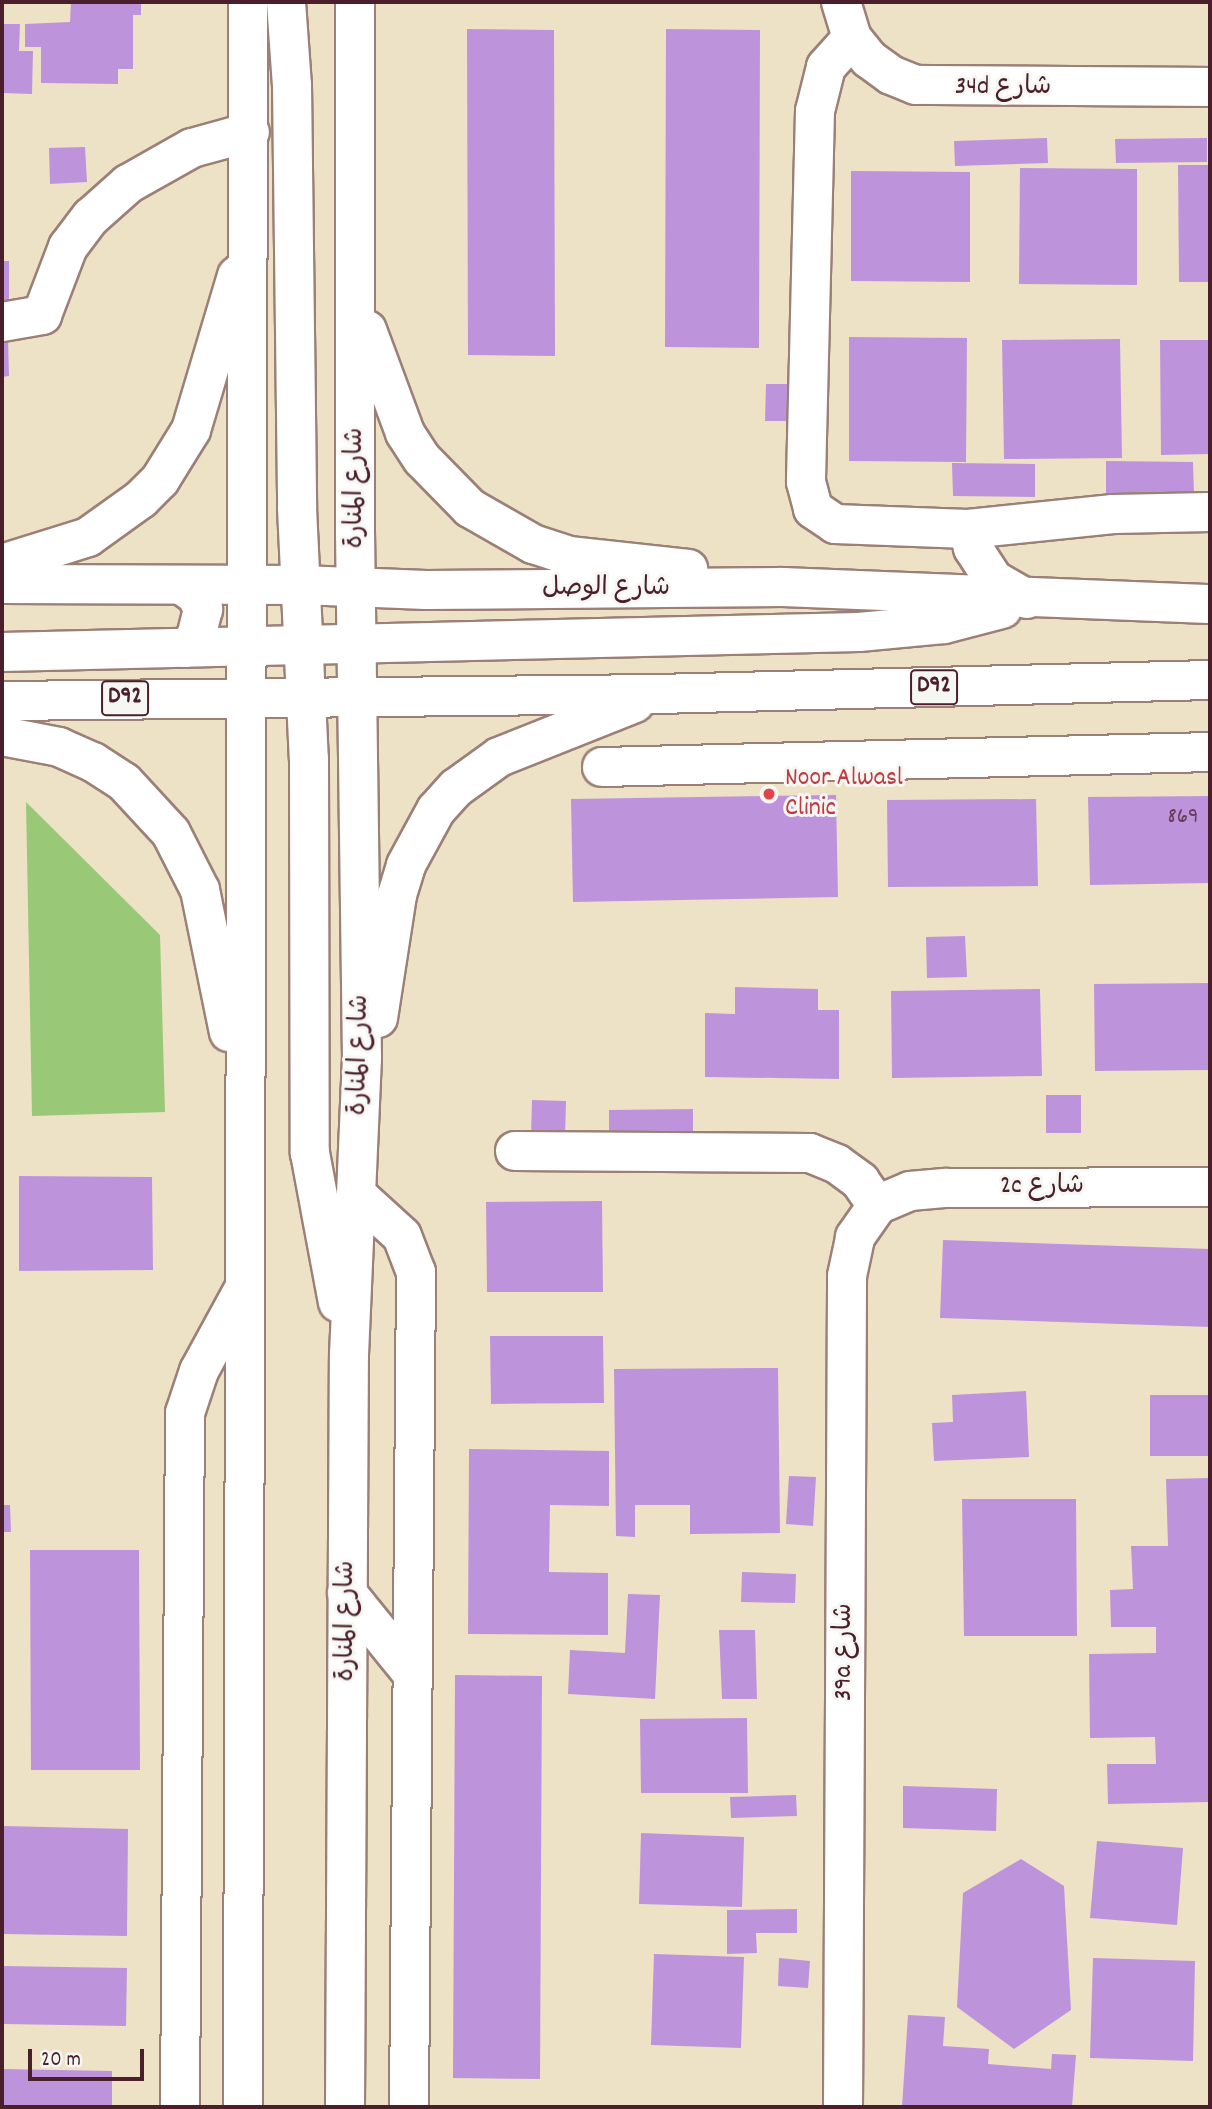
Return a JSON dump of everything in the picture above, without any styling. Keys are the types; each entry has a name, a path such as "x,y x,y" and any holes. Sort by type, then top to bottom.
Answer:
{"main road":[{"path":"243,2107 242,1292 250,760 248,2"},
{"path":"286,2 292,85 301,585 309,759 310,1153 316,1201 349,1355"},
{"name":"شارع المنارة","path":"345,2107 349,1355 362,1059 355,531 355,2"},
{"name":"34d شارع","path":"841,2 852,38 869,60 916,85 1210,87"},
{"path":"852,38 826,67 815,111 807,496 823,518 835,524 968,529 1112,514 1210,512"},
{"path":"2,322 28,321 42,315 68,247 91,217 128,184 192,148 250,132"},
{"path":"2,564 88,537 141,499 172,465 191,430 249,237"},
{"path":"357,301 405,433 422,459 470,508 533,544 569,556 671,564 731,589"},
{"path":"968,529 973,548 994,580 1027,599"},
{"path":"300,532 309,563 325,572 340,562 355,531"},
{"name":"شارع الوصل","path":"2,584 731,589 1210,604"},
{"path":"183,586 196,595 203,609 196,638 184,649"},
{"path":"2,652 358,645 901,629 986,614 1027,599"},
{"path":"412,643 399,652 393,668 399,684 414,695"},
{"name":"D92","path":"2,701 248,696 657,694 1210,680"},
{"path":"362,1059 386,988 397,895 405,865 436,810 456,789 499,757 657,694"},
{"path":"250,760 259,737 276,726 295,733 309,759"},
{"path":"2,736 59,747 93,762 124,782 171,833 200,890 244,1104"},
{"path":"602,767 1210,752"},
{"path":"516,1151 810,1153 837,1164 860,1181 877,1205"},
{"name":"2c شارع","path":"877,1205 910,1191 947,1188 1210,1187"},
{"path":"356,1194 402,1236 416,1272 409,2107"},
{"name":"39a شارع","path":"843,2107 847,1276 855,1237 877,1205"},
{"path":"180,2107 185,1413 199,1371 242,1292"},
{"path":"347,1593 411,1672"}],"green space":[{"path":"26,802 160,935 165,1112 32,1116"}],"building":[{"path":"71,2 141,2 141,15 133,15 133,69 118,69 118,84 41,83 41,47 25,47 25,24 70,22"},
{"path":"2,24 20,24 19,51 33,51 32,94 2,93"},
{"path":"467,29 554,30 555,356 468,355"},
{"path":"666,29 760,30 759,348 665,347"},
{"path":"1047,138 1048,163 955,166 954,141"},
{"path":"1207,138 1207,162 1116,163 1115,139"},
{"path":"85,147 87,182 50,184 49,148"},
{"path":"1178,165 1210,165 1210,282 1179,282"},
{"path":"1020,168 1137,169 1137,285 1019,284"},
{"path":"851,171 970,172 970,282 851,281"},
{"path":"2,261 9,261 9,301 2,301"},
{"path":"849,337 967,338 966,462 849,461"},
{"path":"2,338 8,338 9,376 2,377"},
{"path":"1120,339 1122,458 1004,459 1002,340"},
{"path":"1160,340 1210,340 1210,454 1161,455"},
{"path":"766,384 798,384 798,421 765,421"},
{"path":"1106,461 1193,462 1194,495 1106,494"},
{"path":"952,463 1035,464 1035,497 953,496"},
{"path":"836,795 838,897 573,902 571,799"},
{"path":"1210,796 1210,883 1090,885 1088,797"},
{"path":"1036,799 1038,886 888,887 887,800"},
{"path":"965,936 967,977 927,978 926,937"},
{"path":"1210,983 1210,1070 1095,1071 1094,984"},
{"path":"735,987 818,989 818,1010 839,1010 839,1079 705,1077 705,1013 735,1014"},
{"path":"1040,989 1042,1076 892,1078 891,991"},
{"path":"1046,1095 1081,1095 1081,1133 1046,1133"},
{"path":"532,1100 566,1101 565,1137 531,1136"},
{"path":"693,1109 693,1135 609,1135 609,1110"},
{"path":"19,1176 152,1177 153,1270 19,1271"},
{"path":"602,1201 603,1292 487,1292 486,1202"},
{"path":"943,1240 1210,1249 1210,1327 940,1318"},
{"path":"490,1336 603,1336 604,1403 491,1404"},
{"path":"778,1368 780,1533 690,1534 690,1505 635,1505 635,1537 616,1536 614,1369"},
{"path":"1026,1391 1029,1457 934,1461 932,1423 953,1422 952,1395"},
{"path":"1150,1395 1210,1395 1210,1456 1150,1456"},
{"path":"469,1449 609,1451 609,1506 550,1505 549,1572 608,1573 608,1635 468,1634"},
{"path":"789,1476 816,1477 813,1526 786,1524"},
{"path":"1210,1478 1210,1802 1108,1804 1107,1764 1156,1764 1155,1737 1090,1738 1089,1654 1156,1653 1156,1627 1111,1627 1110,1590 1133,1589 1131,1546 1168,1546 1166,1479"},
{"path":"962,1499 1076,1499 1077,1636 964,1636"},
{"path":"2,1505 10,1505 11,1532 2,1532"},
{"path":"30,1550 139,1550 140,1770 31,1770"},
{"path":"742,1572 796,1574 795,1603 741,1602"},
{"path":"628,1594 660,1595 655,1699 568,1694 570,1650 625,1653"},
{"path":"719,1630 755,1630 757,1699 722,1699"},
{"path":"455,1675 542,1676 540,2079 453,2078"},
{"path":"747,1718 748,1793 641,1793 640,1719"},
{"path":"903,1786 997,1789 996,1831 903,1828"},
{"path":"796,1795 797,1816 731,1818 730,1797"},
{"path":"3,1826 128,1829 127,1936 2,1934"},
{"path":"641,1833 744,1837 742,1907 639,1904"},
{"path":"1097,1841 1183,1848 1177,1925 1090,1918"},
{"path":"1021,1859 1064,1886 1071,2010 1014,2049 957,2007 963,1893"},
{"path":"797,1909 797,1933 756,1933 757,1953 727,1954 727,1910"},
{"path":"654,1954 744,1957 741,2048 651,2045"},
{"path":"779,1958 810,1961 808,1988 778,1986"},
{"path":"1093,1958 1195,1961 1193,2061 1090,2058"},
{"path":"2,1966 127,1968 126,2026 2,2024"},
{"path":"908,2015 945,2017 943,2046 989,2049 988,2064 1051,2069 1052,2054 1076,2055 1072,2107 902,2107"},
{"path":"2,2069 112,2071 112,2107 2,2107"}],"place":[{"name":"Noor Alwasl Clinic","path":"769,794"}]}
